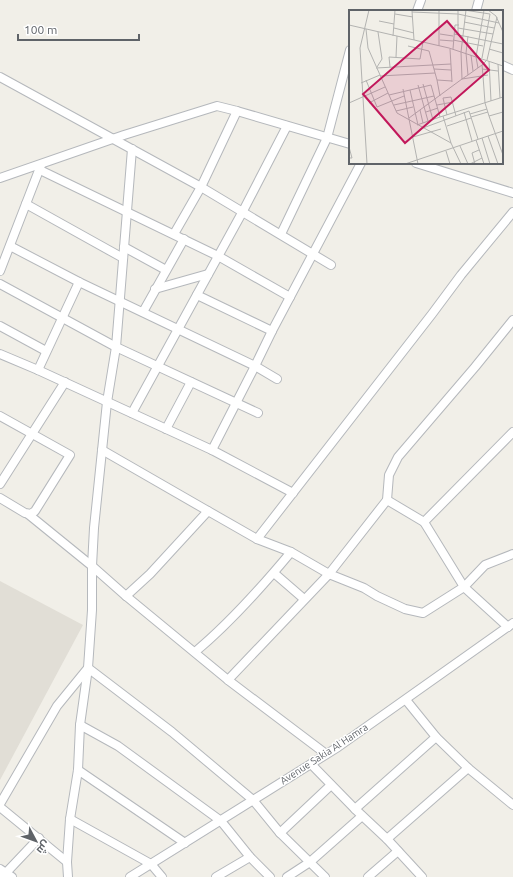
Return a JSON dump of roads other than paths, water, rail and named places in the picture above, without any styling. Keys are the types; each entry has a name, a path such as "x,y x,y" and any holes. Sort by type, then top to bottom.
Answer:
{"street":[{"path":"417,10 421,0"},
{"path":"476,10 479,0"},
{"path":"281,234 327,138 349,54"},
{"path":"503,65 513,70"},
{"path":"0,77 202,187 331,265"},
{"path":"0,178 41,166 113,139 217,106 237,110 349,144"},
{"path":"174,234 202,187 237,110"},
{"path":"132,413 243,211 287,126"},
{"path":"68,877 67,862 70,819 78,770 80,725 88,668 92,610 94,528 107,402 116,347 132,149"},
{"path":"212,450 256,366 272,331 360,164"},
{"path":"423,164 438,166 513,193"},
{"path":"0,271 41,166"},
{"path":"41,166 218,256 290,297"},
{"path":"26,204 123,258"},
{"path":"257,538 461,275 513,212"},
{"path":"143,312 184,239"},
{"path":"10,246 79,282 256,366 277,379"},
{"path":"124,247 166,270"},
{"path":"155,289 208,274"},
{"path":"38,370 79,282"},
{"path":"0,284 116,347 258,413"},
{"path":"197,295 272,331"},
{"path":"228,680 329,574 387,500 389,475 398,456 475,367 513,320"},
{"path":"0,326 46,351"},
{"path":"0,354 65,382 212,450 293,493"},
{"path":"0,484 65,382"},
{"path":"166,429 192,382"},
{"path":"0,416 70,455 35,511 28,514"},
{"path":"424,522 513,432"},
{"path":"102,450 257,538 291,552 329,574 364,588 405,609 423,613 464,587 485,565 513,554"},
{"path":"0,498 28,514 228,680 326,754"},
{"path":"387,500 424,522 464,587 511,625"},
{"path":"126,596 150,574 208,511"},
{"path":"195,652 216,635 274,573 291,552"},
{"path":"274,573 304,599"},
{"name":"Avenue Sakia Al Hamra","path":"130,877 311,764 406,700 511,625"},
{"path":"88,668 172,732 253,800 280,833 325,877"},
{"path":"67,862 0,806 57,706 88,668"},
{"path":"406,700 436,737 468,768 513,805"},
{"path":"80,725 118,746 221,821 250,857 270,877"},
{"path":"355,809 436,737"},
{"path":"311,764 398,850 422,877"},
{"path":"387,839 468,768"},
{"path":"78,770 184,843"},
{"path":"280,833 331,785"},
{"path":"287,877 310,862 362,816"},
{"path":"70,819 151,864 162,877"},
{"path":"5,874 39,838"},
{"path":"372,876 398,850"},
{"path":"216,877 250,857"}]}
